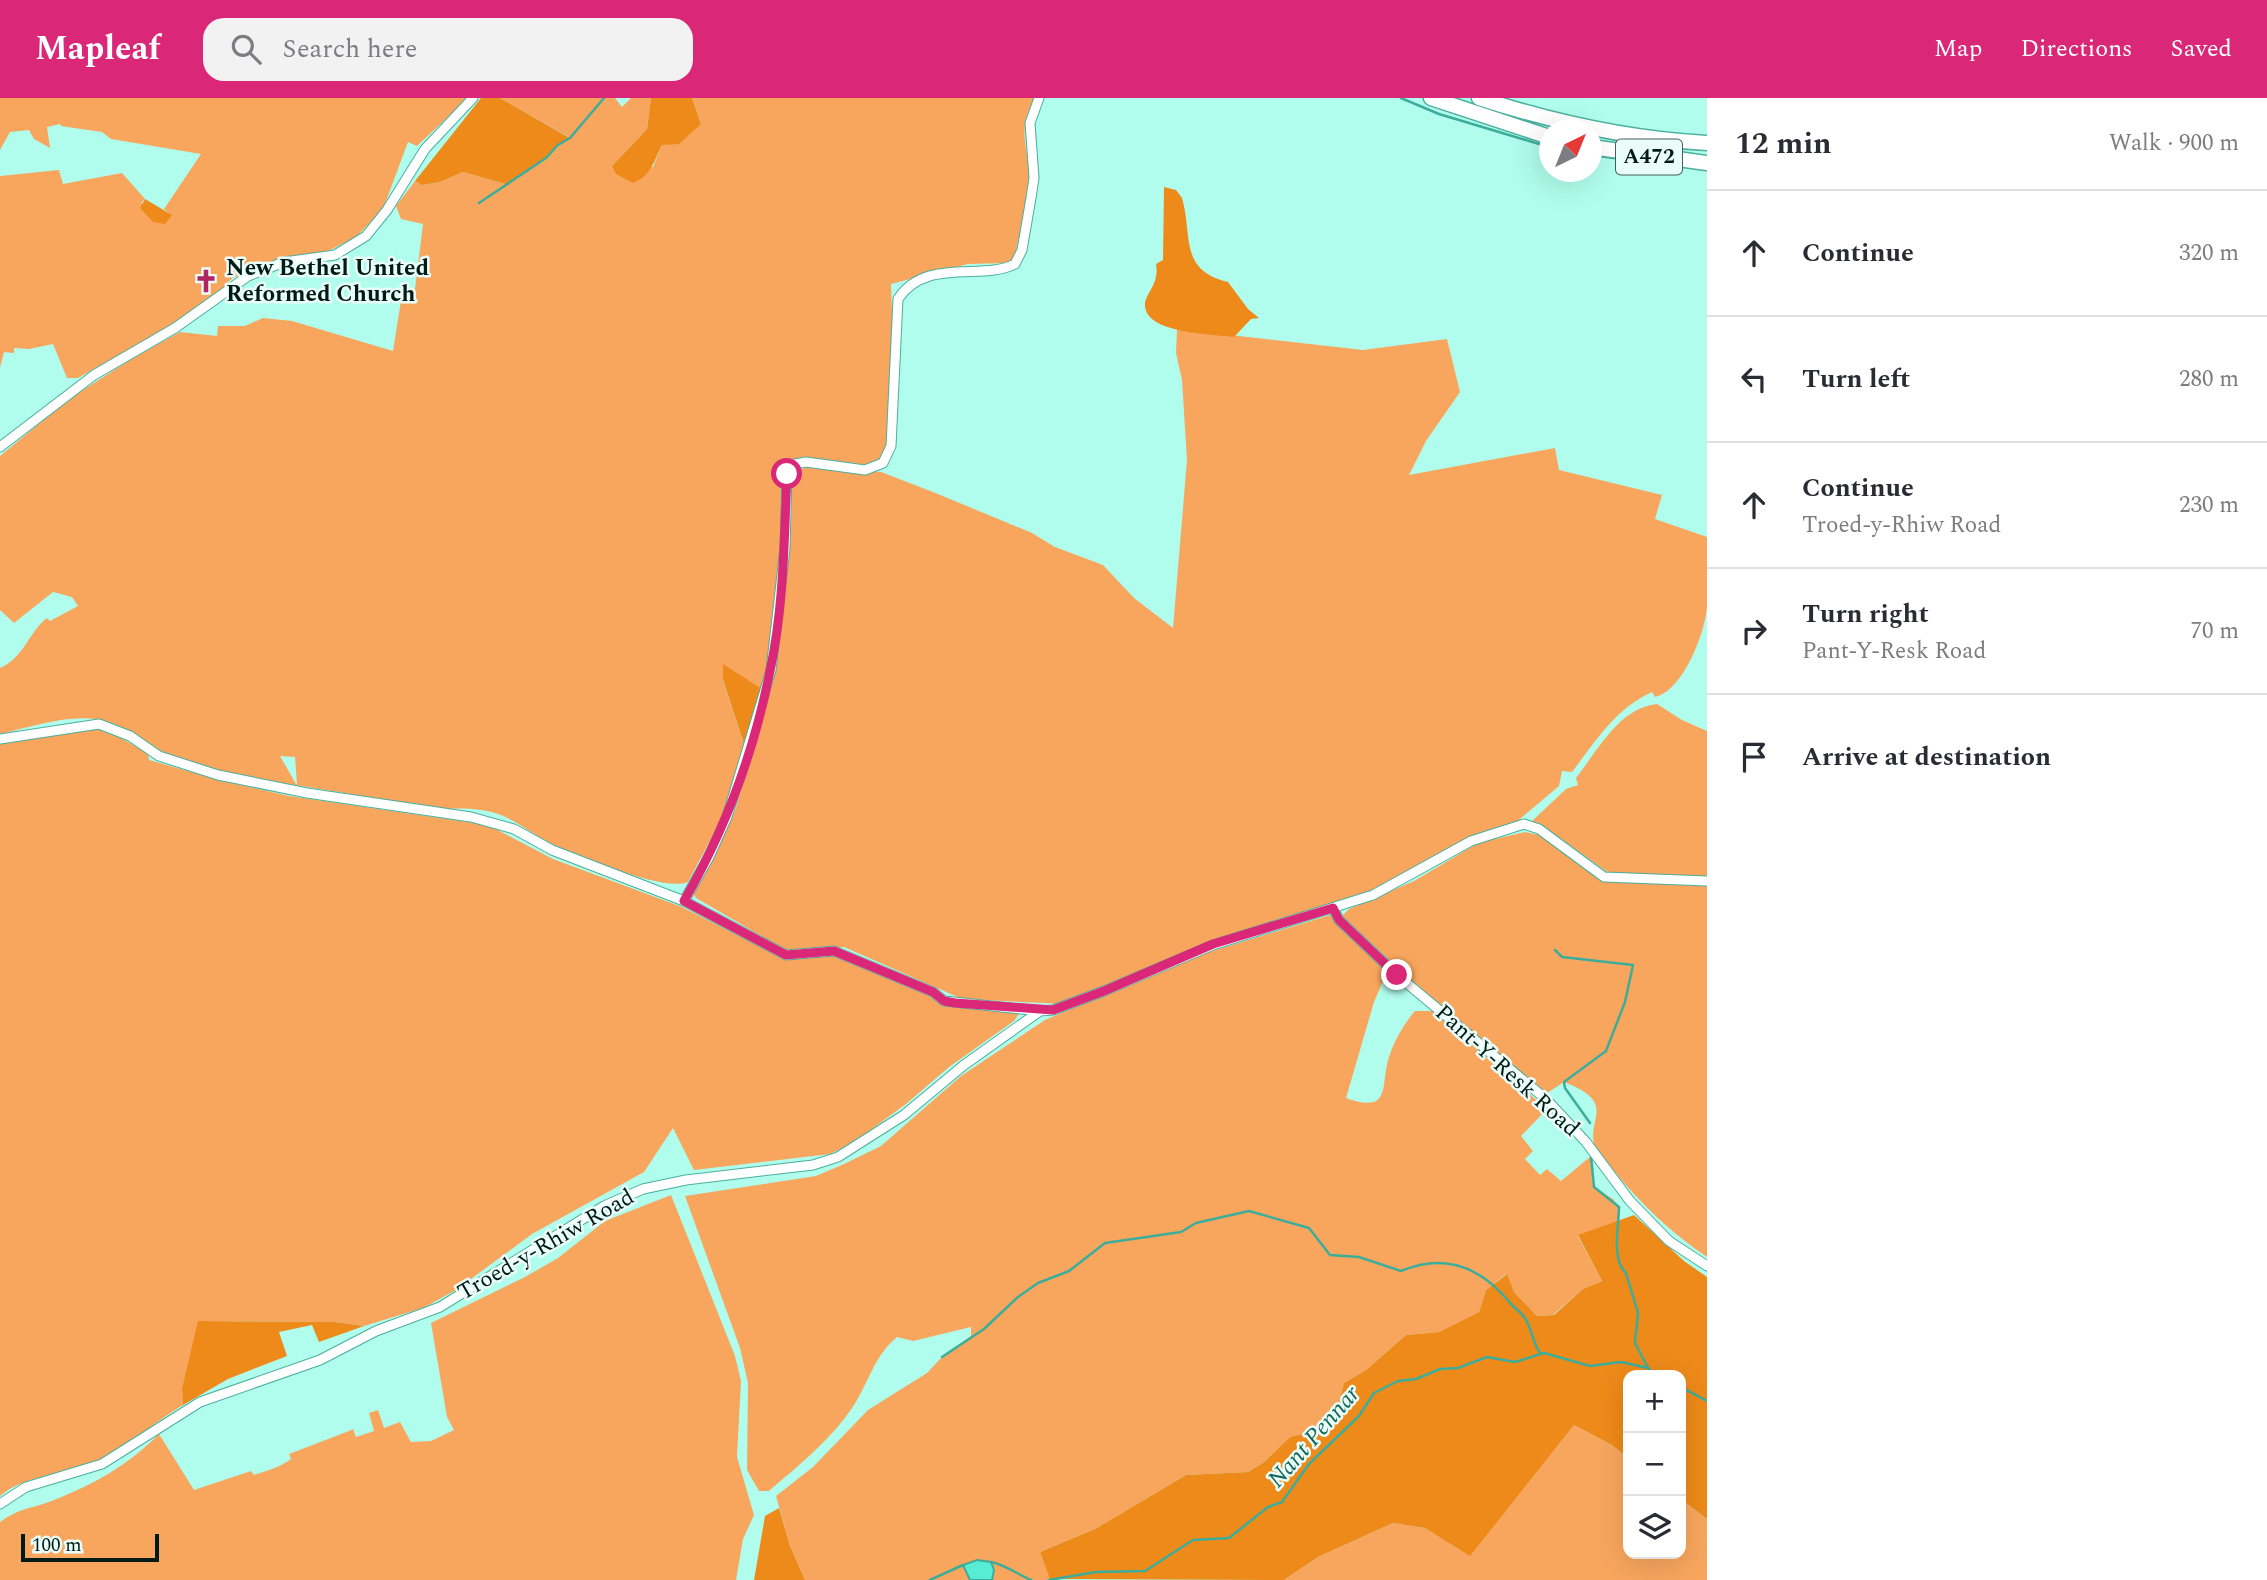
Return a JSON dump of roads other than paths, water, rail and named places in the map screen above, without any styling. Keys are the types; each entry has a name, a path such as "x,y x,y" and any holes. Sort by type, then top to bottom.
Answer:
{"main road":[{"path":"1431,98 1539,134"},
{"name":"A472","path":"1479,98 1583,127 1669,141 1707,143"},
{"name":"A472","path":"1602,149 1707,163"}],"street":[{"path":"0,447 94,375 175,328 248,276 284,262 335,255 366,236 387,210 425,149 473,98"},
{"path":"684,901 709,857 727,817 771,670 785,548 787,474 794,464 806,462 865,470 883,463 891,446 898,299 907,289 944,272 1003,270 1015,264 1022,250 1034,178 1029,150 1030,123 1039,98"},
{"path":"0,739 99,724 130,736 159,756 195,769 259,785 471,817 514,829 552,850 684,901 786,955 834,951 933,992 944,1001 1040,1010"},
{"name":"Troed-y-Rhiw Road","path":"0,1504 26,1487 102,1464 200,1402 320,1360 376,1331 440,1307 604,1206 643,1189 687,1180 813,1165 838,1157 904,1115 964,1065 1040,1010 1053,1010 1093,996 1213,944 1333,908 1397,884 1471,841 1524,824 1539,829 1604,877 1707,881"},
{"name":"Pant-Y-Resk Road","path":"1333,908 1339,920 1397,975 1547,1100 1586,1142 1607,1173 1669,1241 1707,1266"}],"waterway":[{"path":"479,203 546,158 558,145 570,138 604,98"},
{"path":"1401,98 1439,114 1539,144"},
{"path":"1602,156 1675,166"},
{"path":"1555,950 1562,957 1633,965 1625,1002 1606,1051 1564,1082 1565,1088 1590,1123"},
{"path":"1591,1156 1594,1187 1619,1207 1617,1251 1638,1313 1635,1343 1648,1368"},
{"path":"942,1357 984,1329 1018,1297 1038,1283 1069,1271 1105,1243 1181,1232 1196,1223 1249,1211 1309,1228 1330,1255 1359,1257 1401,1271 1433,1263 1462,1267 1475,1273 1500,1291 1523,1316 1541,1354"},
{"name":"Nant Pennar","path":"1049,1580 1096,1572 1145,1571 1193,1540 1229,1538 1268,1507 1282,1502 1309,1464 1359,1416 1374,1393 1398,1381 1416,1379 1440,1369 1458,1368 1487,1357 1515,1362 1544,1353 1590,1366 1621,1362 1650,1370"},
{"name":"Nant Pennar","path":"1686,1390 1707,1401"},
{"name":"Nant Pennar","path":"991,1562 1031,1580"},
{"path":"930,1580 963,1565"}],"place":[{"name":"New Bethel United Reformed Church","path":"206,281"}]}
